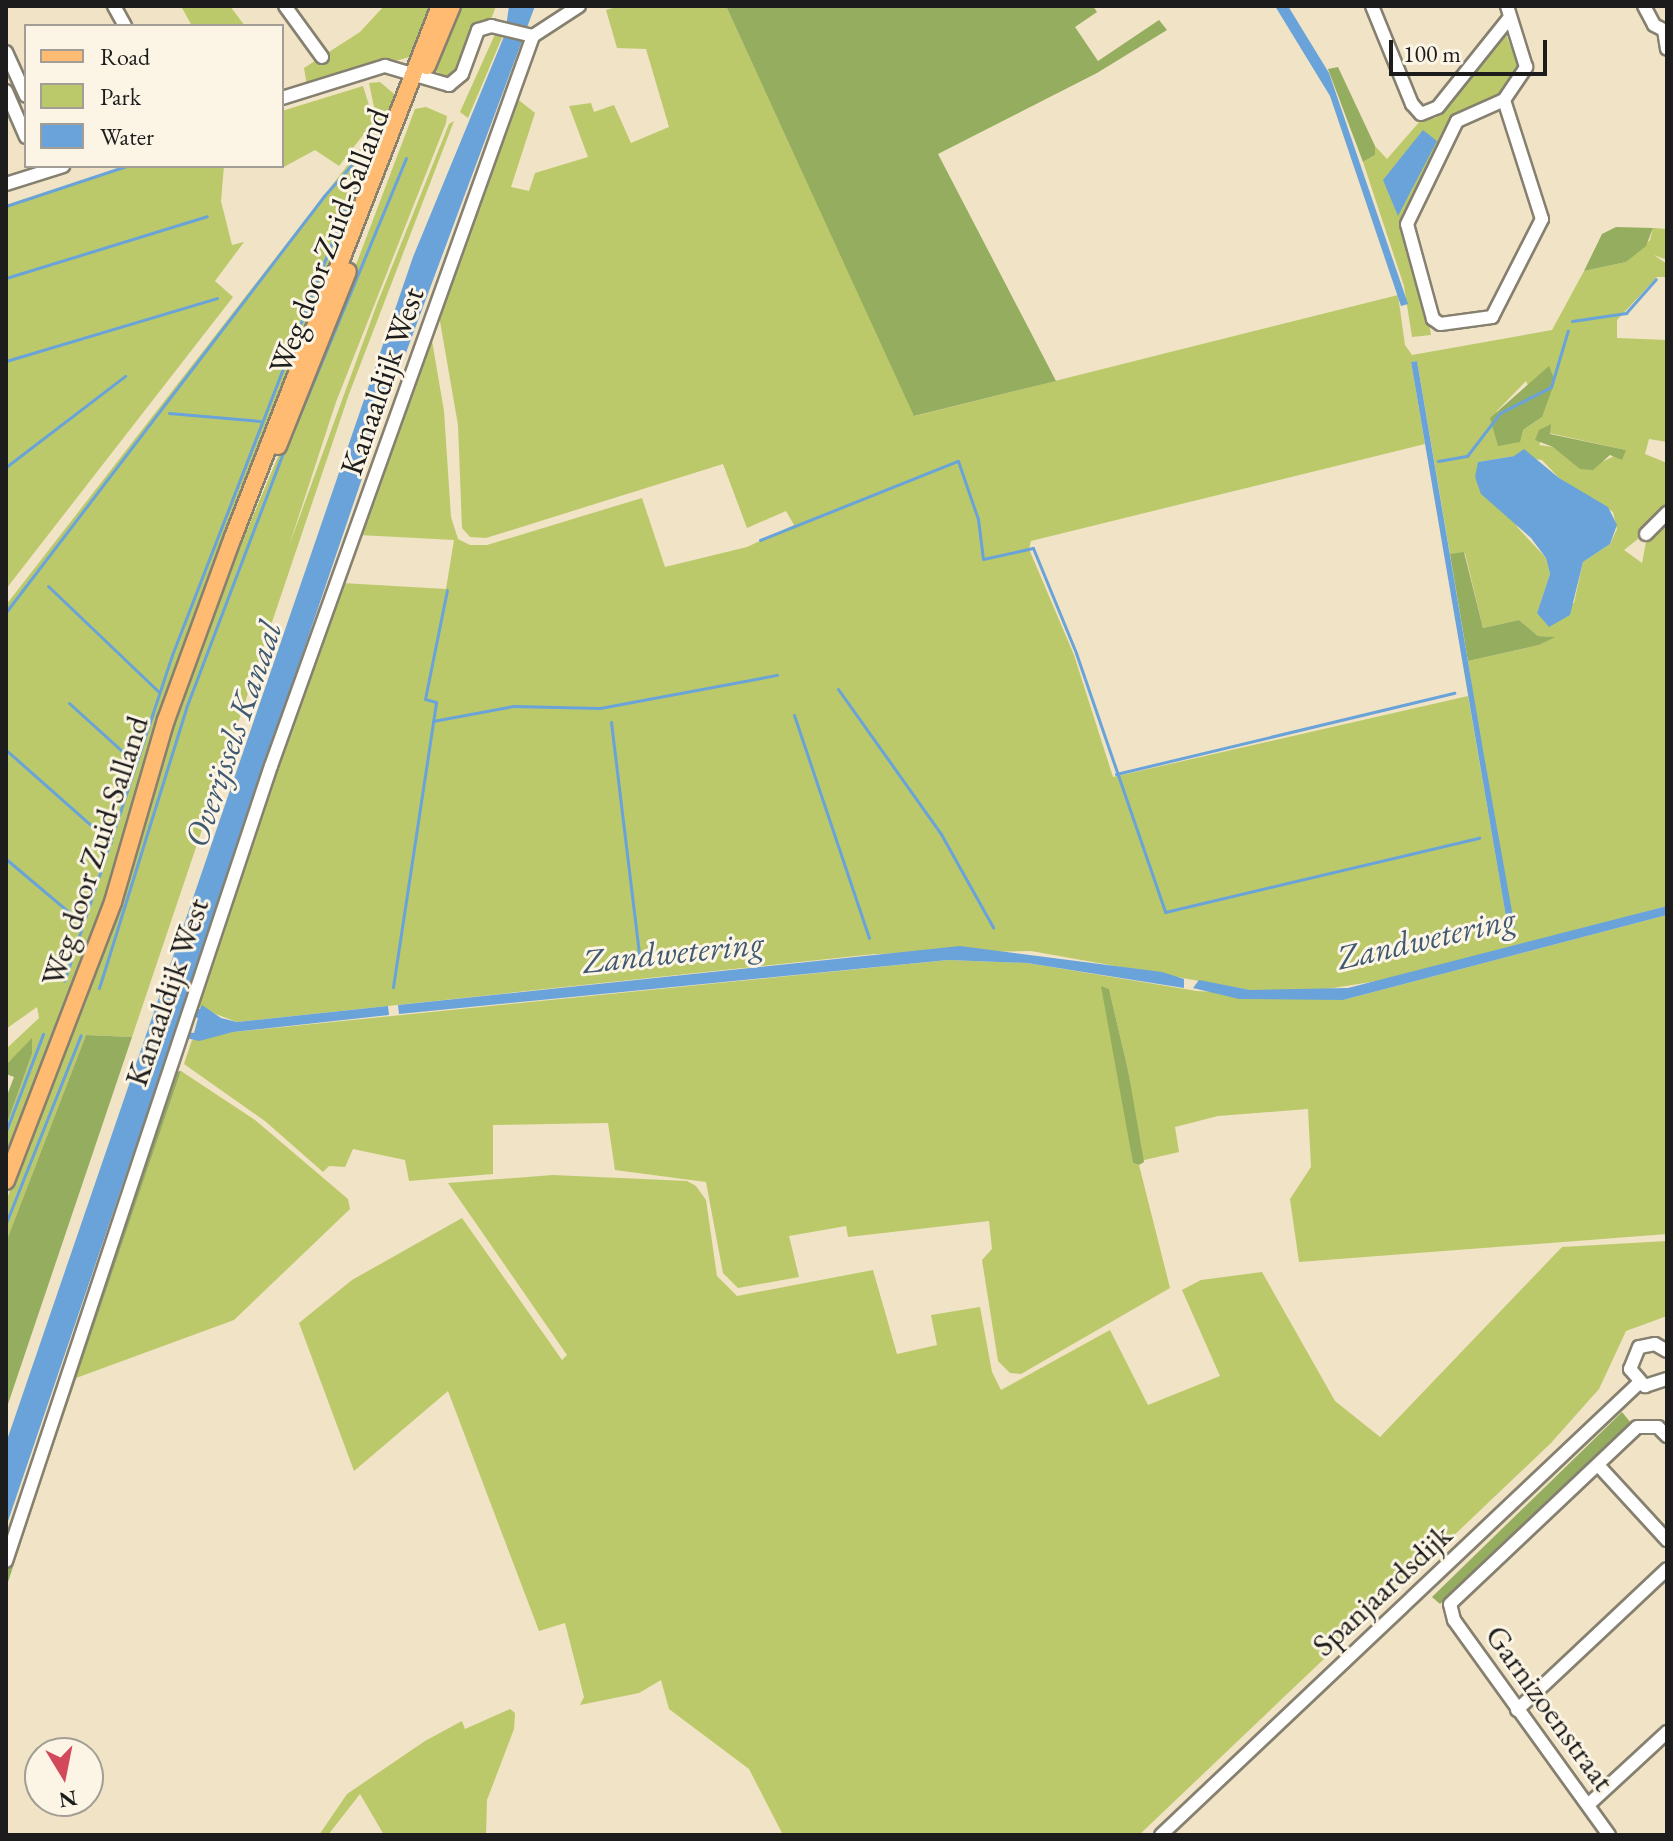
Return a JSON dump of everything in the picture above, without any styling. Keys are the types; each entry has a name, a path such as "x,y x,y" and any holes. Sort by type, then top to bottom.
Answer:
{"main road":[{"name":"Weg door Zuid-Salland","path":"418,77 440,6"},
{"name":"Weg door Zuid-Salland","path":"6,1181 113,902 166,720 233,537 418,77 452,6"}],"street":[{"path":"114,6 124,24"},
{"path":"285,6 322,57"},
{"path":"284,97 385,66 445,85 455,82 478,30 502,29 528,36 579,6"},
{"path":"1372,6 1412,104 1421,114 1438,107 1508,11"},
{"path":"1644,6 1654,25 1666,28 1667,49"},
{"path":"1504,100 1542,219 1492,317 1440,324 1433,319 1407,224 1457,121 1504,100 1526,67 1508,11"},
{"name":"Kanaaldijk West","path":"6,1561 271,766 528,36"},
{"path":"6,52 24,92"},
{"path":"6,91 24,132"},
{"path":"6,184 57,168"},
{"path":"1646,534 1667,513"},
{"path":"1666,1382 1652,1386 1639,1383 1630,1369 1633,1353 1647,1344 1667,1351"},
{"name":"Spanjaardsdijk","path":"1161,1835 1639,1383"},
{"path":"1667,1436 1648,1425 1637,1427 1598,1465 1667,1540"},
{"name":"Garnizoenstraat","path":"1598,1465 1450,1604 1449,1612 1609,1835"},
{"path":"1517,1710 1667,1569"},
{"path":"1588,1805 1667,1732"}],"green space":[{"path":"181,6 230,6 244,24 191,24"},
{"path":"384,6 436,6 413,56 307,86 304,68 360,32"},
{"path":"456,6 496,6 490,22 472,29 458,67 446,77 436,71 436,62"},
{"path":"620,6 726,6 915,416 1398,295 1405,345 1412,355 1552,330 1584,271 1626,262 1650,240 1653,228 1667,229 1667,260 1654,255 1667,264 1667,277 1657,277 1617,320 1617,338 1667,340 1667,442 1649,439 1645,454 1667,463 1667,516 1624,550 1642,563 1646,542 1667,525 1667,906 1396,978 1308,992 1250,990 1031,951 875,954 237,1022 197,1007 342,583 446,589 454,540 359,535 431,335 444,411 451,517 458,539 470,545 487,545 642,498 665,567 747,547 794,525 786,511 747,528 723,464 486,538 470,537 462,528 458,425 438,310 515,97 535,113 511,187 529,191 535,173 588,157 569,106 591,103 594,112 614,105 631,143 669,127 646,49 617,48 606,10","holes":["1417,361 1450,554 1465,553 1483,628 1519,620 1538,636 1553,637 1539,645 1468,661 1508,927 1468,696 1113,777 1074,655 1029,549 1031,541 1425,444 1411,362","1526,381 1542,417 1523,430 1496,412","1550,425 1549,433 1626,450 1604,461 1570,458 1553,447 1539,445","1514,456 1542,460 1559,478 1613,512 1617,529 1610,544 1583,562 1574,603 1537,613 1550,574 1546,558 1518,528 1478,462"]},
{"path":"726,6 1093,6 1097,12 1075,27 1098,61 1159,20 1167,30 1097,73 938,154 1056,381 914,416"},
{"path":"496,32 504,33 468,118 460,112"},
{"path":"1505,32 1519,68 1495,99 1453,117 1403,223 1423,283 1431,335 1412,337 1404,286 1363,162 1375,155 1375,146 1387,159 1421,120 1436,118"},
{"path":"1338,67 1375,146 1375,155 1363,162 1328,69"},
{"path":"380,82 400,99 172,680 94,933 6,1161 6,1126 32,1054 6,1065 6,1049 39,1018 37,1007 6,1029 6,605 378,126 369,83"},
{"path":"363,86 374,121 339,166 315,150 284,167 284,110"},
{"path":"426,107 447,116 446,123 336,402 289,546 377,304 449,124 454,121 349,394 132,1037 86,1035 6,1242 6,1201 106,943 168,734 215,606 329,336 415,109"},
{"path":"120,168 224,168 221,201 232,245 244,242 215,281 233,297 6,589 6,205"},
{"path":"1616,227 1653,228 1646,246 1626,262 1584,271 1602,234"},
{"path":"1549,366 1555,381 1542,417 1523,430 1520,442 1498,446 1490,418"},
{"path":"1551,424 1550,434 1626,450 1622,460 1610,455 1593,470 1580,469 1553,447 1535,440 1539,430"},
{"path":"1464,552 1483,628 1519,620 1538,636 1555,637 1539,645 1468,661 1450,554"},
{"path":"1667,915 1667,1234 1299,1262 1290,1199 1311,1167 1308,1109 1218,1116 1175,1127 1179,1152 1140,1161 1128,1070 1109,989 1133,1163 1139,1165 1170,1288 1021,1374 1010,1373 998,1361 982,1260 992,1249 989,1221 848,1237 846,1226 789,1236 799,1277 738,1288 723,1273 706,1182 615,1170 608,1123 493,1125 493,1174 409,1181 405,1160 353,1149 345,1167 329,1166 323,1172 265,1121 184,1064 192,1040 233,1032 948,960 1027,963 1197,991 1343,1000"},
{"path":"1101,986 1109,989 1128,1070 1144,1162 1139,1165 1133,1163"},
{"path":"86,1035 132,1037 6,1410 6,1242"},
{"path":"32,1038 32,1054 6,1126 6,1098 14,1077 6,1074 6,1065"},
{"path":"181,1071 255,1120 348,1199 350,1209 234,1320 76,1378"},
{"path":"181,1071 6,1588 6,1565 175,1072"},
{"path":"553,1175 687,1181 696,1186 706,1200 717,1276 737,1296 873,1270 897,1354 937,1345 931,1315 980,1307 992,1372 1001,1390 1110,1330 1148,1405 1220,1376 1182,1290 1201,1280 1262,1272 1335,1401 1380,1437 1562,1247 1667,1241 1667,1316 1626,1331 1599,1389 1551,1443 1139,1835 783,1835 749,1769 669,1709 661,1680 639,1693 580,1705 584,1697 565,1623 539,1631 448,1391 354,1471 299,1323 352,1280 462,1218 562,1360 567,1355 448,1183"},
{"path":"1622,1412 1631,1423 1623,1431 1440,1604 1432,1597"},
{"path":"510,1709 515,1713 514,1729 487,1800 486,1835 384,1835 360,1794 328,1835 319,1835 347,1794 425,1741 462,1721 465,1729"}],"water":[{"path":"509,6 535,6 391,393 184,1003 200,1009 202,1005 221,1018 237,1022 388,1006 389,1015 233,1032 199,1041 186,1038 188,1032 194,1033 198,1018 181,1013 6,1527 6,1443 413,257 505,34"},
{"path":"1275,6 1288,6 1329,73 1408,304 1401,306 1330,96"},
{"path":"1423,130 1437,141 1398,216 1383,180"},
{"path":"1417,361 1515,928 1508,928 1411,362"},
{"path":"1524,449 1559,478 1608,507 1617,525 1610,544 1583,562 1570,615 1549,627 1537,613 1550,574 1546,558 1531,538 1481,494 1475,477 1478,462 1514,456"},
{"path":"1667,906 1667,915 1343,1000 1239,999 1193,988 1199,980 1250,990 1348,988"},
{"path":"960,946 1162,972 1184,979 1184,988 1027,963 948,960 399,1014 398,1005"}],"waterway":[{"path":"6,612 324,196 370,144 172,655 64,981"},
{"path":"295,426 406,158"},
{"path":"6,206 120,168"},
{"path":"6,278 207,216"},
{"path":"1572,321 1626,313 1656,279"},
{"path":"6,361 217,298"},
{"path":"1438,461 1467,456 1500,413 1551,387 1568,330"},
{"path":"6,467 125,376"},
{"path":"169,413 260,421"},
{"path":"99,988 186,708 285,448"},
{"path":"760,540 958,461 978,519 983,559 1033,548 1076,653 1165,912 1479,838"},
{"path":"48,586 158,691"},
{"path":"393,987 436,702 425,699 447,590"},
{"path":"433,721 513,706 600,708 777,675"},
{"path":"838,689 941,834 993,927"},
{"path":"1116,774 1454,693"},
{"path":"69,703 134,762"},
{"path":"794,715 869,938"},
{"name":"Zandwetering","path":"611,722 640,962"},
{"path":"6,750 111,843"},
{"path":"6,859 83,924"},
{"path":"6,1131 43,1034"},
{"path":"6,1223 81,1035"}],"water label":[{"name":"Overijssels Kanaal","path":"233,734"}]}
